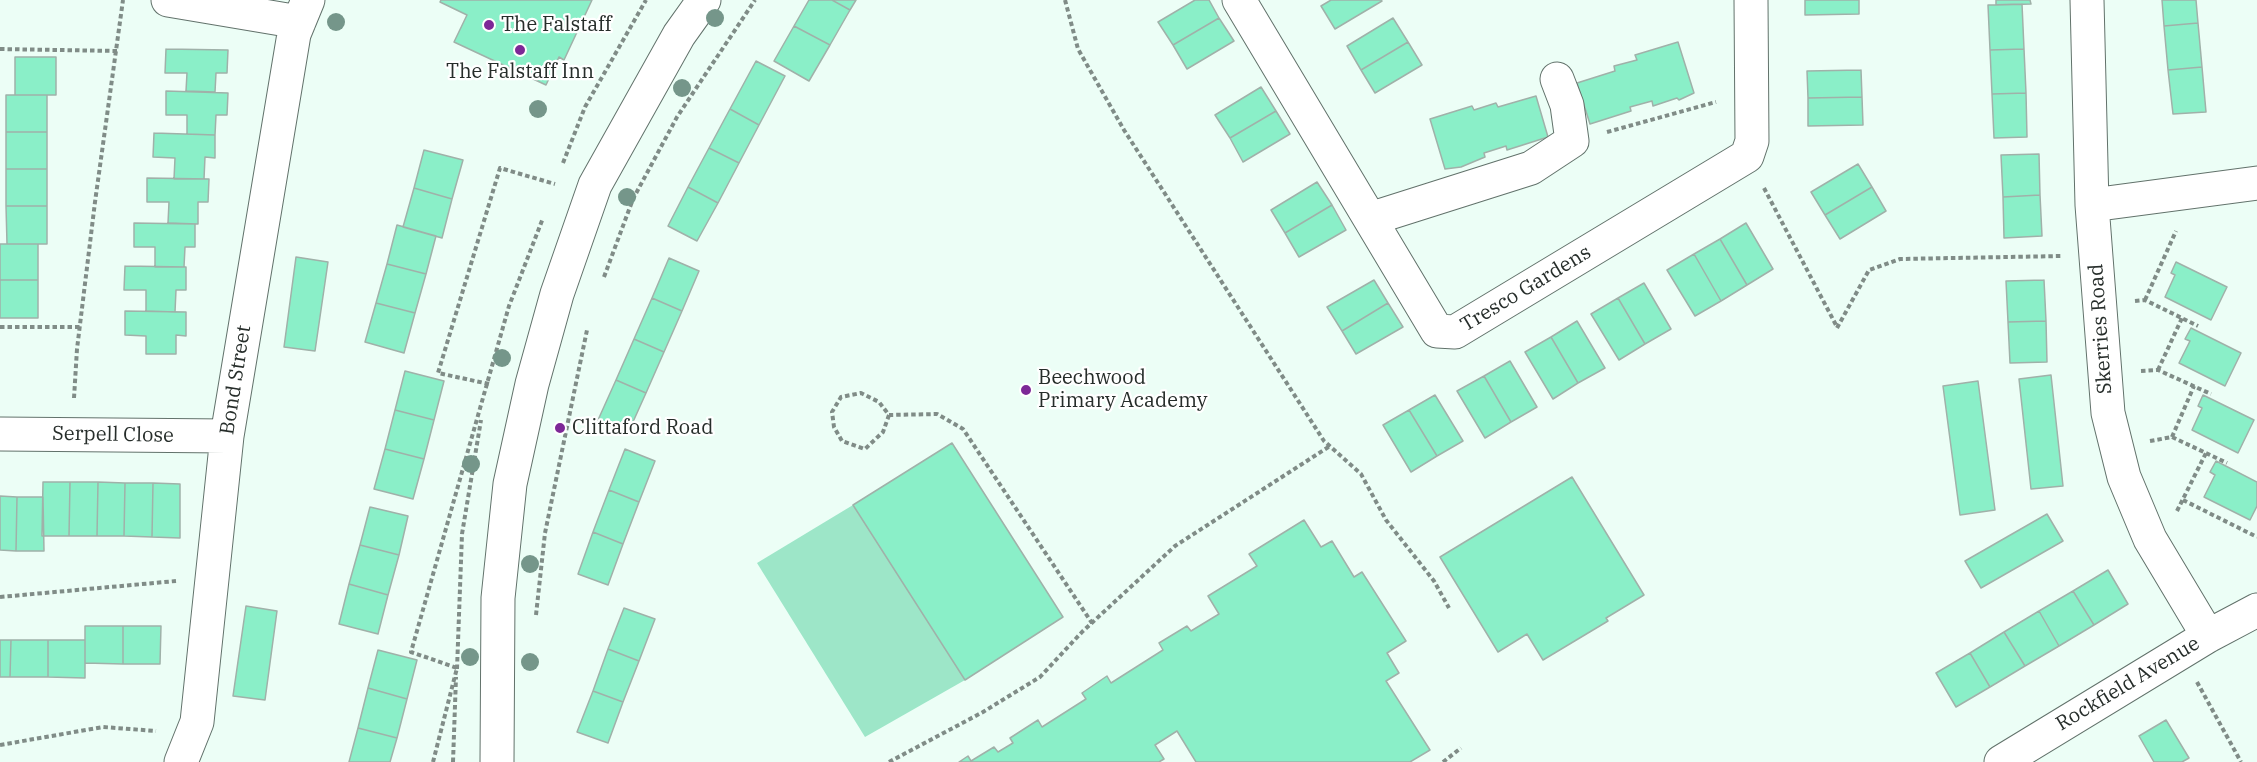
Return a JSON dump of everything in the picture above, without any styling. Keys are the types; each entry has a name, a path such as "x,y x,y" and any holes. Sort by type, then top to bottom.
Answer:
{"street":[{"path":"168,0 304,11"},
{"path":"497,762 498,598 510,484 532,384 557,294 595,185 679,35 704,0"},
{"name":"Tresco Gardens","path":"1239,0 1437,331 1455,332 1747,156"},
{"path":"1747,156 1752,141 1751,0"},
{"name":"Skerries Road","path":"2087,0 2092,205 2108,413 2124,477 2157,551 2208,636"},
{"name":"Bond Street","path":"187,748 197,722 210,579 227,436 292,46 304,11"},
{"path":"1370,219 1531,168 1572,141 1567,105 1557,79"},
{"path":"2092,205 2257,183"},
{"name":"Serpell Close","path":"0,434 227,436"},
{"name":"Rockfield Avenue","path":"2001,762 2208,636 2257,610"}],"path":[{"path":"72,434 80,327 123,0"},
{"path":"602,281 633,198 672,128 755,0"},
{"path":"1065,0 1078,49 1124,130 1324,441 1361,474 1386,520 1434,581 1449,608"},
{"path":"0,49 117,51"},
{"path":"1572,141 1752,93"},
{"path":"1747,156 1837,328 1869,270 1900,259 2008,259 2096,254"},
{"path":"457,668 411,652 489,384 438,373 500,168 555,184"},
{"path":"2145,300 2194,192"},
{"path":"2099,302 2145,300 2198,326"},
{"path":"2158,370 2182,318"},
{"path":"535,624 545,533 589,323"},
{"path":"0,327 80,327"},
{"path":"2104,374 2158,370 2211,394"},
{"path":"2172,436 2194,386"},
{"path":"861,393 879,402 889,416 883,432 865,449 842,441 834,427 832,412 841,398 861,393"},
{"path":"889,416 937,414 963,429 1092,623"},
{"path":"2116,447 2172,436 2227,463"},
{"path":"889,762 982,712 1040,677 1092,623 1175,546 1330,446"},
{"path":"2157,551 2206,453"},
{"path":"2183,500 2257,537"},
{"path":"0,597 210,579"},
{"path":"453,762 457,648"},
{"path":"2179,654 2241,762"},
{"path":"434,762 457,668"},
{"path":"0,745 103,727 187,748"},
{"path":"1443,762 1461,748"}],"green space":[{"path":"853,505 965,680 865,737 757,563"}],"building":[{"name":"The Falstaff Inn","path":"441,0 592,0 564,60 559,57 546,85 454,42 467,15 440,2"},
{"path":"809,0 832,0 850,10 830,45 794,26"},
{"path":"832,0 856,0 850,10"},
{"path":"1195,0 1209,0 1219,18 1173,45 1158,22"},
{"path":"1331,0 1382,1 1335,29 1321,6"},
{"path":"1805,0 1859,0 1859,14 1805,15"},
{"path":"1996,0 2030,0 2031,4 1996,5"},
{"path":"2162,0 2196,0 2198,23 2164,26"},
{"path":"2022,4 2024,49 1990,50 1988,5"},
{"path":"1219,18 1234,41 1187,69 1173,45"},
{"path":"1393,18 1408,42 1361,70 1347,46"},
{"path":"2198,23 2202,67 2168,70 2164,26"},
{"path":"794,26 830,45 809,81 774,61"},
{"path":"1408,42 1422,65 1375,93 1361,70"},
{"path":"1678,42 1694,93 1679,100 1677,98 1653,106 1652,101 1630,107 1631,111 1590,124 1577,83 1615,71 1614,66 1637,60 1635,55"},
{"path":"166,49 228,50 227,73 216,73 215,92 186,91 187,73 165,73"},
{"path":"2024,49 2026,93 1992,94 1990,50"},
{"path":"15,57 56,57 56,95 15,95"},
{"path":"756,61 785,76 759,125 730,109"},
{"path":"2202,67 2206,112 2173,114 2168,70"},
{"path":"1861,70 1862,97 1808,98 1807,71"},
{"path":"1261,87 1276,111 1230,138 1215,115"},
{"path":"166,91 228,93 227,115 216,115 215,135 187,134 187,115 166,115"},
{"path":"2026,93 2027,137 1994,138 1992,94"},
{"path":"6,95 47,95 47,132 6,132"},
{"path":"1536,96 1548,137 1507,150 1506,146 1484,153 1485,157 1461,167 1445,169 1430,119 1472,106 1474,110 1496,103 1498,107"},
{"path":"1862,97 1863,125 1808,126 1808,98"},
{"path":"730,109 759,125 739,163 709,148"},
{"path":"1276,111 1290,134 1243,162 1230,138"},
{"path":"6,132 47,132 47,169 6,169"},
{"path":"154,133 215,135 215,158 205,157 204,179 174,179 175,158 153,157"},
{"path":"709,148 739,163 718,203 688,187"},
{"path":"424,150 463,160 452,199 414,188"},
{"path":"2039,154 2040,195 2003,197 2001,155"},
{"path":"1858,164 1872,187 1825,215 1811,192"},
{"path":"6,169 47,169 47,206 6,206"},
{"path":"147,178 209,179 208,202 198,202 198,224 168,223 169,202 147,202"},
{"path":"1317,182 1332,205 1285,233 1271,210"},
{"path":"688,187 718,203 697,241 668,226"},
{"path":"1872,187 1886,211 1840,239 1825,215"},
{"path":"414,188 452,199 442,238 403,227"},
{"path":"2040,195 2042,236 2004,238 2003,197"},
{"path":"1332,205 1346,230 1299,257 1285,233"},
{"path":"6,206 47,206 47,244 7,244"},
{"path":"134,223 195,224 195,247 185,247 184,267 155,267 155,247 134,247"},
{"path":"1746,223 1773,269 1747,285 1720,239"},
{"path":"397,225 436,236 426,274 387,264"},
{"path":"1720,239 1747,285 1721,301 1694,254"},
{"path":"0,244 38,244 38,280 0,280"},
{"path":"1694,254 1721,301 1695,316 1667,270"},
{"path":"296,257 328,262 315,351 284,347"},
{"path":"669,258 699,271 682,311 652,298"},
{"path":"2176,262 2227,287 2211,320 2165,297 2175,275 2171,273"},
{"path":"387,264 426,274 415,313 376,303"},
{"path":"125,266 186,267 186,290 176,290 175,312 146,311 146,290 124,290"},
{"path":"0,280 38,280 38,318 0,318"},
{"path":"1374,280 1388,303 1342,331 1327,307"},
{"path":"2044,280 2046,321 2008,322 2006,281"},
{"path":"1644,283 1671,329 1645,344 1618,298"},
{"path":"652,298 682,311 664,352 634,339"},
{"path":"1618,298 1645,344 1619,360 1591,314"},
{"path":"376,303 415,313 404,353 365,342"},
{"path":"1388,303 1403,327 1356,354 1342,331"},
{"path":"125,311 186,312 186,336 176,335 176,354 146,354 146,336 125,335"},
{"path":"1577,321 1605,368 1578,383 1551,337"},
{"path":"2046,321 2047,362 2010,363 2008,322"},
{"path":"2191,328 2241,353 2225,386 2179,363 2190,341 2185,339"},
{"path":"1551,337 1578,383 1553,399 1525,352"},
{"path":"634,339 664,352 646,393 616,380"},
{"path":"1510,361 1537,407 1511,422 1484,376"},
{"path":"405,371 444,381 434,420 395,410"},
{"path":"2051,375 2063,486 2031,489 2019,379"},
{"path":"1484,376 1511,422 1485,438 1457,391"},
{"path":"616,380 646,393 628,433 598,420"},
{"path":"1978,381 1995,510 1960,515 1943,386"},
{"path":"1435,395 1463,441 1437,456 1409,410"},
{"path":"2203,395 2254,420 2238,453 2192,430 2202,408 2198,406"},
{"path":"395,410 434,420 424,459 385,449"},
{"path":"1409,410 1437,456 1411,472 1383,425"},
{"path":"952,443 1063,617 965,680 853,505"},
{"path":"385,449 424,459 413,499 374,489"},
{"path":"625,449 655,461 639,502 609,490"},
{"path":"2216,461 2257,482 2257,506 2250,520 2204,497 2215,475 2210,472"},
{"path":"1572,477 1644,595 1606,618 1608,621 1543,660 1527,634 1498,652 1440,557"},
{"path":"43,482 70,482 69,536 42,536"},
{"path":"70,482 98,482 97,536 69,536"},
{"path":"98,482 125,483 124,536 97,536"},
{"path":"125,483 153,483 152,537 124,536"},
{"path":"153,483 180,484 180,538 152,537"},
{"path":"609,490 639,502 623,544 593,532"},
{"path":"0,496 17,497 16,551 0,550"},
{"path":"17,497 43,497 44,551 16,551"},
{"path":"370,507 408,516 399,555 360,545"},
{"path":"2047,514 2063,541 1981,588 1965,561"},
{"path":"1304,520 1321,547 1332,541 1354,577 1362,572 1406,641 1387,653 1399,673 1386,681 1430,750 1410,762 1196,762 1177,731 1155,745 1164,759 1159,762 959,762 968,756 971,761 994,747 998,752 1013,743 1010,738 1038,720 1042,727 1086,699 1082,693 1107,676 1111,683 1163,650 1159,643 1187,626 1191,631 1219,614 1208,596 1257,566 1249,554"},
{"path":"593,532 623,544 608,585 578,574"},
{"path":"360,545 399,555 388,595 349,584"},
{"path":"2108,570 2128,604 2094,625 2073,591"},
{"path":"349,584 388,595 378,634 339,624"},
{"path":"2073,591 2094,625 2059,646 2039,611"},
{"path":"246,606 277,611 265,700 233,696"},
{"path":"624,608 655,619 639,661 608,649"},
{"path":"2039,611 2059,646 2025,666 2004,632"},
{"path":"85,626 123,626 123,664 85,663"},
{"path":"123,626 161,626 160,664 123,664"},
{"path":"2004,632 2025,666 1990,687 1970,653"},
{"path":"0,640 11,640 10,677 0,677"},
{"path":"11,640 48,640 48,677 10,677"},
{"path":"48,640 85,640 85,678 48,677"},
{"path":"608,649 639,661 623,702 593,691"},
{"path":"378,650 417,660 407,699 368,688"},
{"path":"1970,653 1990,687 1956,707 1936,673"},
{"path":"368,688 407,699 397,738 358,728"},
{"path":"593,691 623,702 608,743 577,732"},
{"path":"2166,720 2189,758 2182,762 2154,762 2139,736"},
{"path":"358,728 397,738 390,762 349,762"}],"place":[{"name":"The Falstaff","path":"489,25"},
{"name":"The Falstaff Inn","path":"520,50"},
{"name":"Beechwood Primary Academy","path":"1026,390"},
{"name":"Clittaford Road","path":"560,428"}]}
